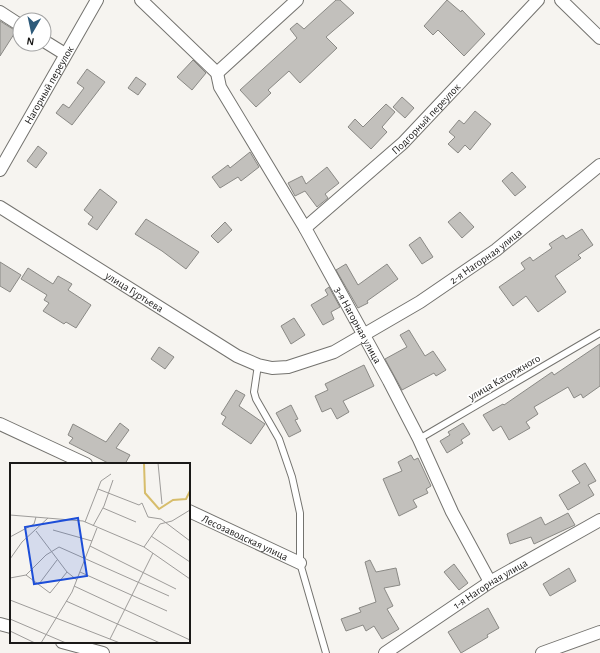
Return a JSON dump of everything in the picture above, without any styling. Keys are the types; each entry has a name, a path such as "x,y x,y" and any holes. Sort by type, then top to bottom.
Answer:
{"street":[{"name":"Нагорный переулок","path":"0,170 97,0"},
{"name":"3-я Нагорная улица","path":"141,0 217,73 220,87 305,228 419,439 452,512 490,582"},
{"path":"217,73 297,0"},
{"name":"Подгорный переулок","path":"305,228 403,143 538,0"},
{"path":"561,0 600,38"},
{"path":"0,12 12,20"},
{"path":"52,46 65,54"},
{"name":"2-я Нагорная улица","path":"272,368 288,367 334,352 420,302 496,250 600,164"},
{"name":"улица Гуртьева","path":"0,207 237,356 258,365 272,368"},
{"path":"0,424 84,463"},
{"name":"Лесозаводская улица","path":"190,511 300,563"},
{"name":"1-я Нагорная улица","path":"385,653 490,582 600,520"},
{"path":"0,624 10,627"},
{"path":"542,653 600,632"},
{"path":"66,643 103,653"}],"lane":[{"name":"улица Каторжного","path":"419,439 600,333"},
{"path":"258,365 254,392 256,399 279,440 292,477 300,513 300,563 326,653"}],"building":[{"path":"336,0 340,0 354,13 326,37 337,48 300,83 289,71 268,90 271,93 256,107 240,90 297,38 290,29 297,23 304,29"},
{"path":"447,0 461,12 462,10 485,34 464,56 438,30 433,35 424,26"},
{"path":"0,21 12,28 12,37 0,56"},
{"path":"193,60 206,73 192,90 177,77"},
{"path":"87,69 105,82 72,125 56,113 63,104 69,108 84,88 77,83"},
{"path":"136,77 146,84 138,95 128,88"},
{"path":"402,97 414,108 405,118 393,107"},
{"path":"386,104 395,112 382,127 387,132 371,149 348,127 355,119 363,127"},
{"path":"475,111 491,124 470,150 465,145 458,153 448,144 455,137 449,132 459,120 464,124"},
{"path":"38,146 47,153 36,168 27,161"},
{"path":"250,152 259,167 241,181 238,177 220,188 212,177 228,165 230,168"},
{"path":"327,167 339,183 325,194 328,198 317,207 305,191 295,196 288,183 302,176 306,184"},
{"path":"512,172 526,187 515,196 502,181"},
{"path":"100,189 117,202 97,230 88,224 93,217 84,210"},
{"path":"460,212 474,227 462,238 448,222"},
{"path":"146,219 199,252 186,269 162,251 135,234"},
{"path":"225,222 232,230 218,243 211,236"},
{"path":"582,229 593,245 578,255 581,258 555,276 566,292 538,312 526,296 513,306 499,287 525,269 521,263 530,257 533,261 552,248 549,244 563,235 566,239"},
{"path":"420,237 433,257 422,264 409,245"},
{"path":"0,262 21,275 10,292 0,286"},
{"path":"346,264 358,285 387,264 398,279 367,301 368,303 358,308 336,270"},
{"path":"28,268 53,284 58,276 72,284 68,290 91,305 76,328 66,322 64,324 43,311 49,303 44,300 47,295 21,279"},
{"path":"329,287 340,307 331,312 334,319 323,325 311,305 328,295 325,290"},
{"path":"294,318 305,335 291,344 281,326"},
{"path":"409,330 425,356 433,351 446,370 436,376 434,373 402,390 385,359 407,347 400,335"},
{"path":"600,344 600,386 583,398 581,394 574,398 568,387 534,407 538,414 526,422 530,428 509,440 501,426 493,431 483,415 503,404 504,405 552,372 554,375"},
{"path":"159,347 174,357 165,369 151,359"},
{"path":"364,365 374,386 343,401 349,412 337,419 331,408 322,412 315,396 328,390 325,384"},
{"path":"236,390 245,395 239,406 265,424 251,444 222,424 226,417 221,414"},
{"path":"291,405 298,419 295,420 301,431 289,437 276,413"},
{"path":"120,423 129,430 116,448 130,455 126,463 108,463 69,443 73,438 68,435 73,424 106,442"},
{"path":"463,423 470,434 461,440 463,443 447,453 440,441 450,435 448,432"},
{"path":"411,455 414,460 418,458 431,486 426,489 428,493 413,500 417,507 399,516 383,479 402,471 398,462"},
{"path":"585,463 596,481 588,485 594,495 568,510 559,495 580,483 572,471"},
{"path":"568,513 575,525 534,544 531,537 510,544 507,534 541,517 545,525"},
{"path":"370,560 376,572 396,568 400,585 384,588 393,606 387,609 399,629 382,639 374,626 366,631 363,625 346,631 341,619 361,612 359,608 376,602 365,562"},
{"path":"454,564 468,583 459,590 444,572"},
{"path":"569,568 576,581 550,596 543,584"},
{"path":"488,608 499,628 487,635 488,637 461,653 448,632"}]}
